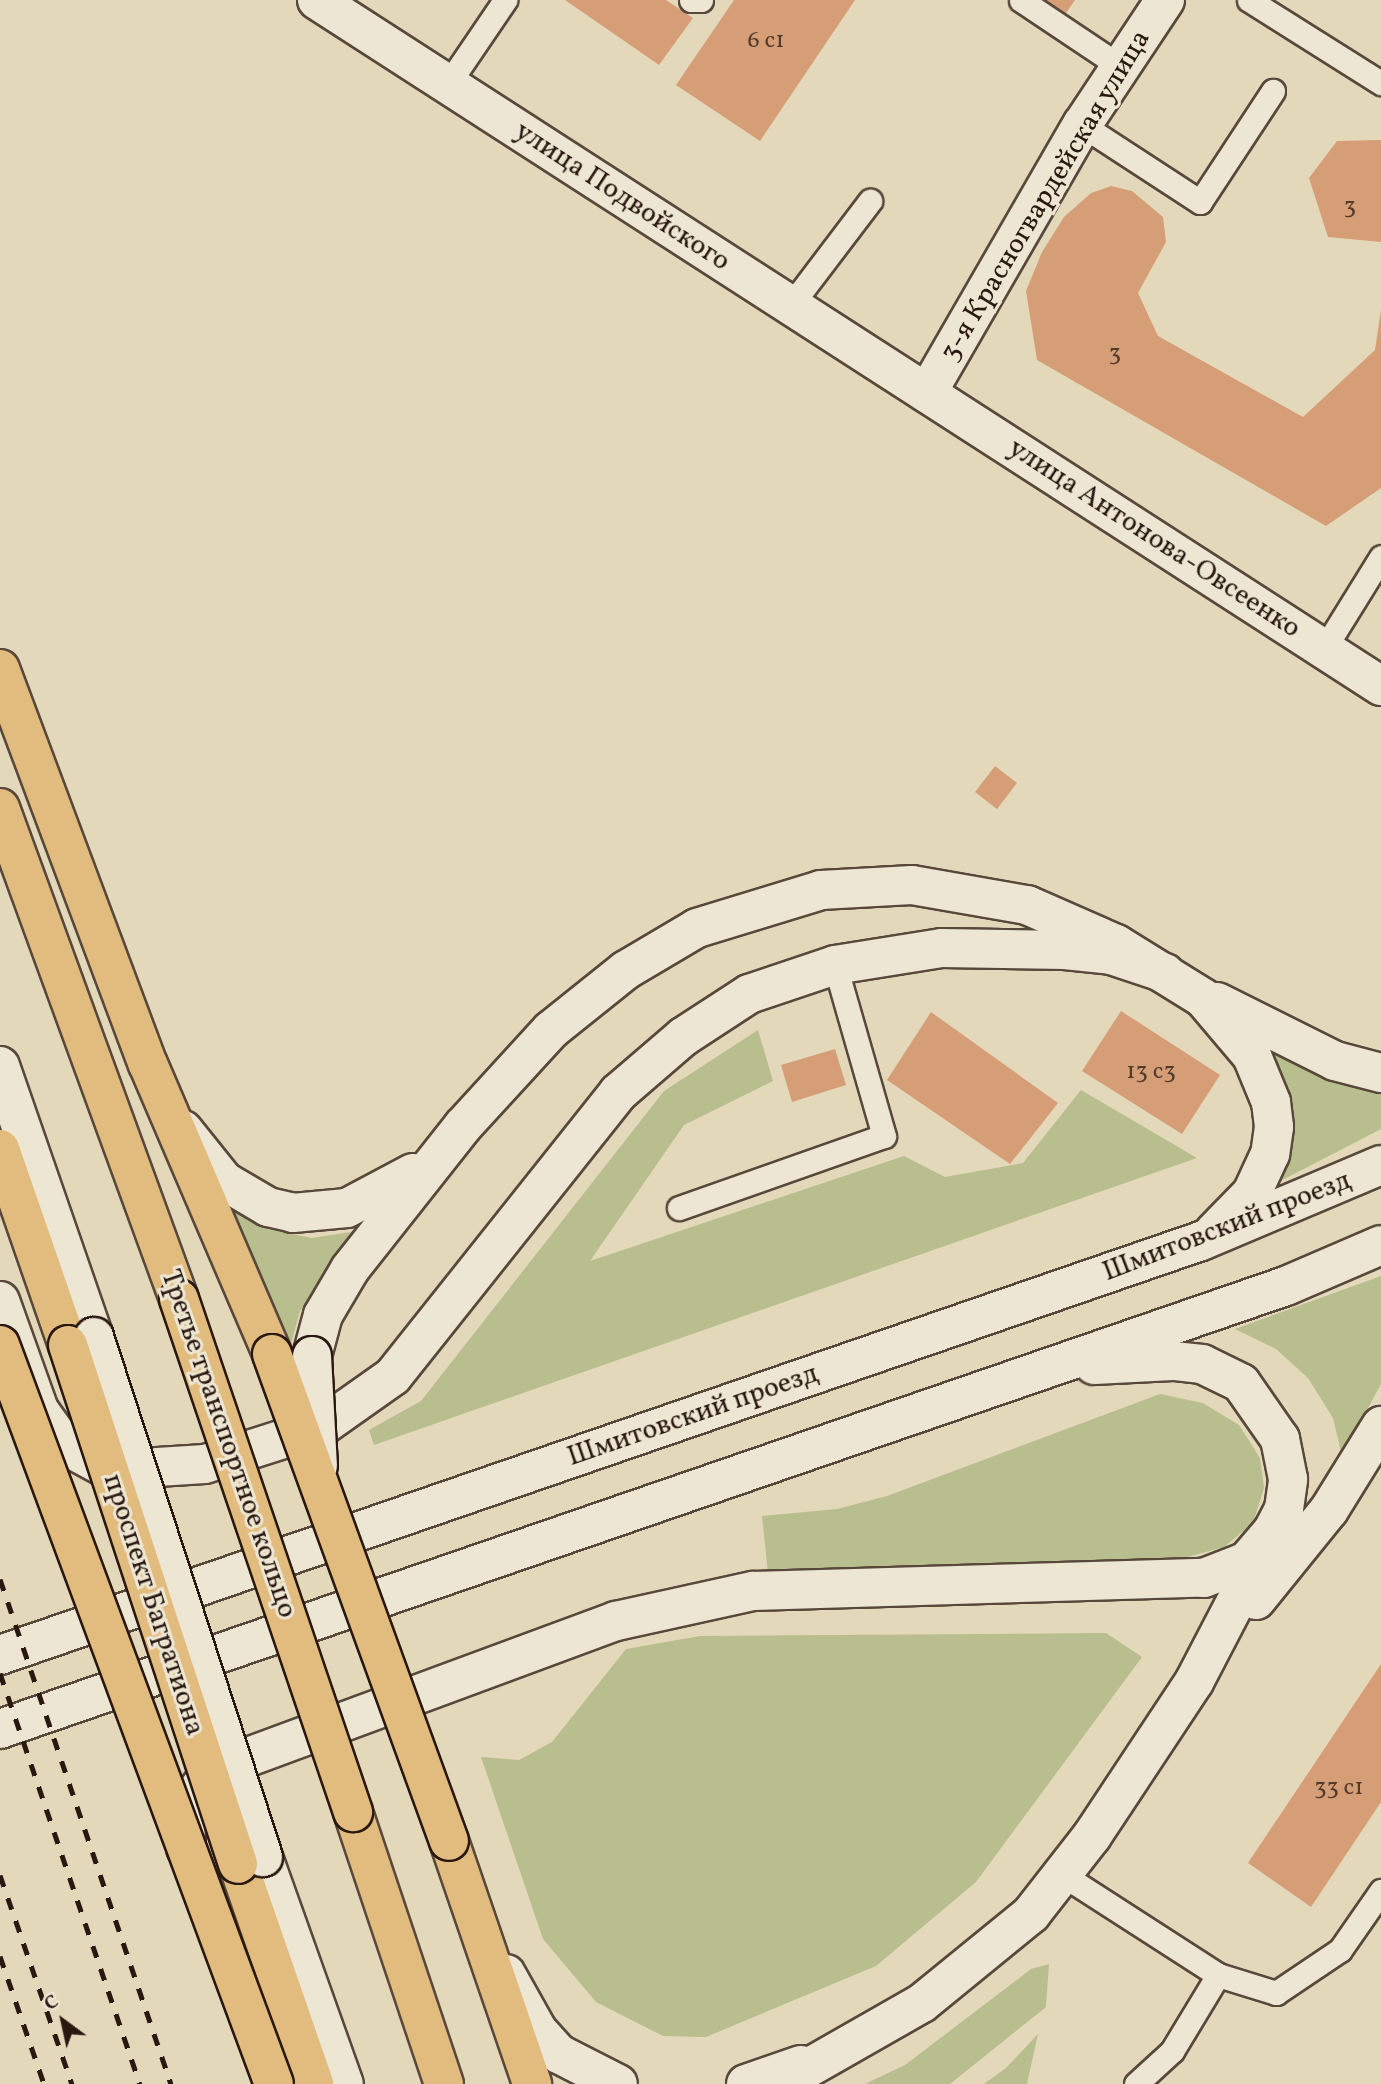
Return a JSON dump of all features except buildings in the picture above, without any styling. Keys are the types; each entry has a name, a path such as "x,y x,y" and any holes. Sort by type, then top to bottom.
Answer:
{"main road":[{"name":"улица Подвойского","path":"317,0 927,393"},
{"name":"3-я Красногвардейская улица","path":"927,393 1083,125 1165,0"},
{"name":"улица Антонова-Овсеенко","path":"927,393 1381,686"},
{"path":"0,669 148,1064 272,1354 319,1479 449,1840 532,2084"},
{"name":"Третье транспортное кольцо","path":"0,808 179,1299 444,2084"},
{"path":"148,1064 191,1143 224,1181 268,1207 293,1213 370,1200 412,1174 463,1126 551,1030 608,983 697,928 773,900 888,886 992,897 1058,916 1177,981 1335,1060 1381,1073"},
{"path":"0,1301 39,1410 64,1445 86,1460 110,1470 169,1470 294,1438 347,1413 393,1376 618,1093 648,1064 749,994 835,965 942,948 1004,947 1111,955 1177,981 1220,1013 1252,1056 1271,1102 1274,1127 1270,1154 1252,1193 1201,1241"},
{"path":"0,1066 81,1341"},
{"path":"319,1479 312,1356 334,1292 463,1126"},
{"name":"проспект Багратиона","path":"0,1149 81,1341 250,1860 314,2084"},
{"name":"Шмитовский проезд","path":"0,1655 1201,1241 1381,1165"},
{"path":"0,1730 1286,1286 1381,1245"},
{"path":"0,1345 274,2084"},
{"path":"1050,1367 1173,1361 1202,1364 1241,1383 1269,1418 1286,1458 1287,1496 1276,1527 1200,1670"},
{"path":"780,2084 964,1974 1063,1875 1200,1670 1329,1510 1381,1426"},
{"path":"262,2084 188,1863 185,1807 212,1770 670,1607 753,1591 1204,1578 1247,1561 1276,1527"},
{"path":"449,1840 501,1965 538,2031 559,2054 618,2084"},
{"path":"250,1860 344,2084"},
{"path":"746,2084 854,2042"}],"lane":[{"path":"448,84 505,0"},
{"path":"691,0 701,0"},
{"path":"1021,0 1121,67"},
{"path":"1249,0 1381,83"},
{"path":"1083,125 1200,202 1273,91"},
{"path":"791,305 870,201"},
{"path":"1324,649 1381,557"},
{"path":"679,1208 884,1136 835,965"},
{"path":"1063,1875 1218,1975 1276,1993 1340,1950 1377,1908"},
{"path":"1136,2084 1172,2051 1218,1975"}],"green space":[{"path":"758,1030 773,1081 684,1125 590,1261 904,1156 945,1177 1023,1163 1081,1090 1197,1158 374,1445 369,1430 421,1401 664,1091"},
{"path":"1267,1035 1381,1085 1381,1129 1265,1189 1285,1154 1292,1113"},
{"path":"226,1202 267,1229 312,1238 351,1232 300,1311 291,1344"},
{"path":"1381,1276 1381,1384 1342,1456 1333,1418 1308,1378 1276,1349 1235,1329"},
{"path":"1160,1394 1203,1403 1239,1425 1260,1458 1264,1488 1253,1523 1224,1547 1180,1559 768,1573 762,1516 837,1509 887,1496"},
{"path":"1106,1633 1142,1657 976,1882 876,1966 706,2037 663,2036 596,2002 543,1939 481,1757 519,1760 552,1742 626,1649 700,1636"},
{"path":"1049,1964 1046,2007 950,2084 865,2084 905,2065 1031,1969"},
{"path":"1038,2034 1027,2084 984,2084 1006,2068"}],"railway":[{"path":"0,1579 171,2084"},
{"path":"0,1673 140,2084"},
{"path":"0,1875 72,2084"},
{"path":"0,1956 44,2084"}]}
